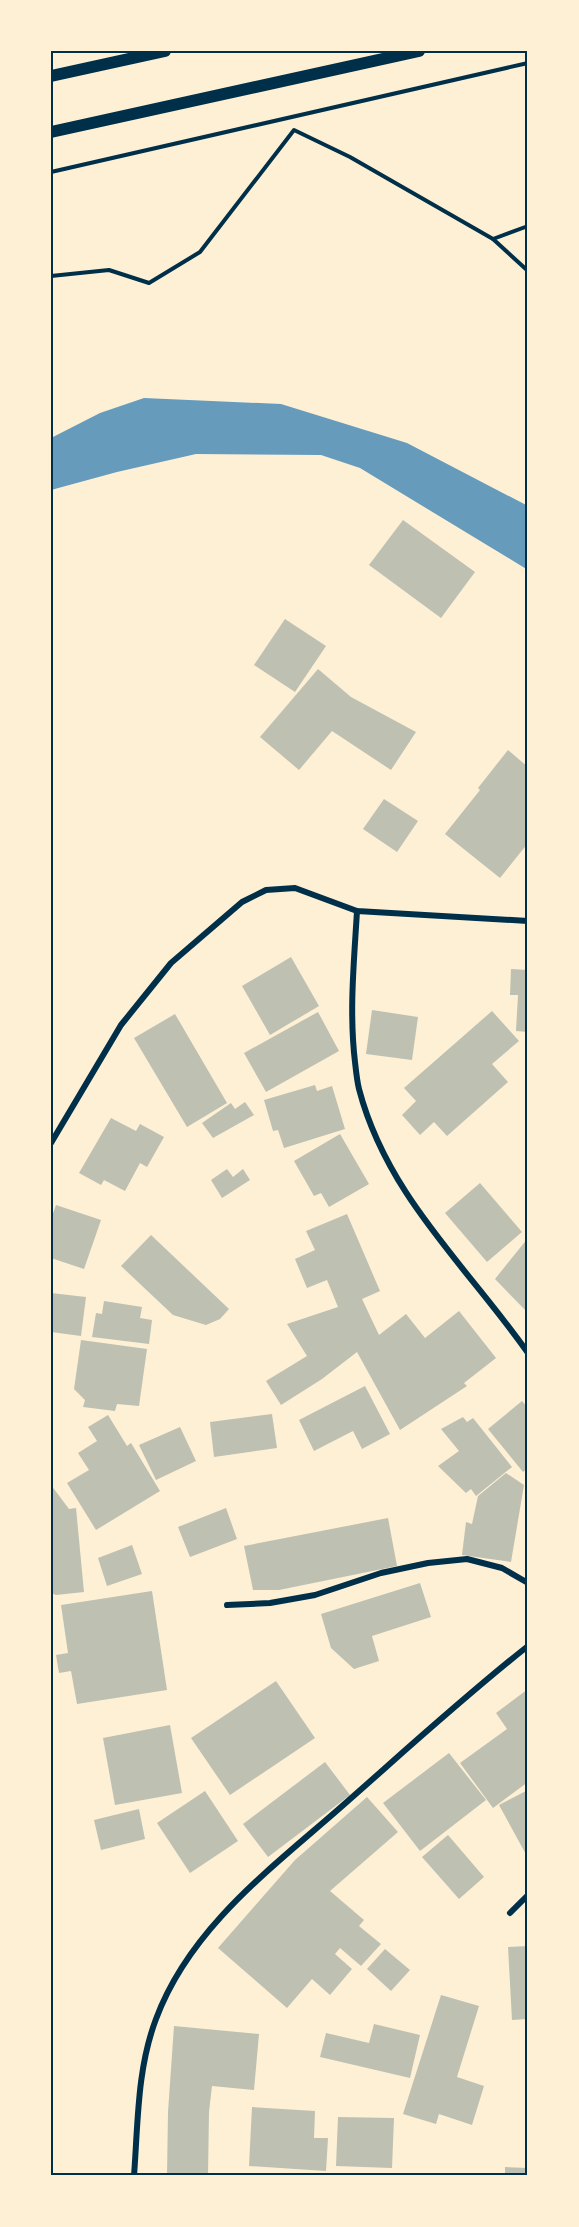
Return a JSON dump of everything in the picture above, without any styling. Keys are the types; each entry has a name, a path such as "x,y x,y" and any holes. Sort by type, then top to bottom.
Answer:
{"main road":[{"path":"51,76 165,51"},
{"path":"51,132 419,51"}],"street":[{"path":"51,1143 121,1025 171,963 242,902 266,890 295,888 357,912 528,921"},
{"path":"357,912 351,1028 358,1088 381,1152 418,1214 510,1327 528,1353"},
{"path":"227,1605 270,1603 315,1595 381,1573 428,1563 467,1559 502,1568 528,1583"},
{"path":"134,2176 142,2068 156,2019 182,1965 219,1917 478,1686 528,1646"},
{"path":"510,1913 528,1895"}],"path":[{"path":"51,172 528,63"},
{"path":"51,276 109,270 149,283 200,252 294,130 350,157 493,239 528,271"},
{"path":"493,239 528,226"}],"water":[{"path":"144,398 281,404 407,443 528,506 528,570 360,468 321,455 196,454 51,490 51,438 100,413"}],"building":[{"path":"403,520 475,572 441,618 369,565"},
{"path":"285,619 326,646 295,692 254,665"},
{"path":"318,669 351,697 416,732 391,770 332,731 299,770 260,737"},
{"path":"508,750 528,767 528,843 500,878 445,834"},
{"path":"384,799 418,821 397,852 363,829"},
{"path":"291,957 319,1006 270,1035 242,986"},
{"path":"511,969 528,970 528,1032 516,1031 518,995 510,995"},
{"path":"372,1010 418,1017 412,1060 366,1054"},
{"path":"492,1011 519,1041 492,1064 508,1082 447,1136 434,1122 420,1135 402,1115 416,1101 404,1088"},
{"path":"318,1012 339,1051 266,1092 244,1053"},
{"path":"175,1014 227,1103 187,1127 134,1038"},
{"path":"315,1085 317,1091 332,1086 345,1129 284,1148 278,1130 273,1131 264,1100"},
{"path":"245,1102 254,1115 213,1138 202,1123 231,1103 235,1109"},
{"path":"111,1118 136,1131 140,1124 164,1137 147,1167 140,1163 125,1191 104,1180 101,1185 79,1173"},
{"path":"340,1134 369,1184 329,1207 321,1193 314,1196 294,1161"},
{"path":"227,1169 233,1177 243,1169 250,1180 222,1198 211,1180"},
{"path":"480,1183 522,1232 487,1262 445,1213"},
{"path":"56,1205 101,1220 84,1269 51,1258 51,1219"},
{"path":"347,1214 380,1291 362,1299 379,1335 406,1314 425,1338 459,1311 496,1358 464,1383 467,1386 400,1430 357,1352 322,1379 281,1405 266,1381 307,1356 287,1324 338,1307 327,1280 307,1288 295,1259 315,1250 306,1231"},
{"path":"151,1235 229,1309 220,1319 206,1325 173,1315 121,1266"},
{"path":"528,1238 528,1313 495,1279"},
{"path":"51,1293 86,1297 81,1336 51,1332"},
{"path":"104,1301 142,1307 140,1318 152,1320 149,1344 92,1337 96,1313 102,1314"},
{"path":"81,1340 147,1349 139,1406 117,1404 115,1411 83,1407 85,1400 74,1389"},
{"path":"365,1386 390,1434 362,1449 353,1431 314,1451 299,1420"},
{"path":"522,1401 528,1408 528,1468 523,1472 488,1429"},
{"path":"272,1414 277,1448 214,1457 210,1422"},
{"path":"108,1415 127,1446 131,1443 160,1491 96,1530 67,1483 89,1470 78,1453 97,1441 88,1427"},
{"path":"463,1417 467,1422 473,1418 512,1467 476,1496 471,1489 466,1493 438,1466 459,1451 441,1429"},
{"path":"180,1427 196,1461 156,1480 139,1445"},
{"path":"506,1473 524,1485 511,1562 462,1555 466,1522 472,1524 478,1496"},
{"path":"51,1485 69,1509 76,1508 84,1592 56,1595 51,1593"},
{"path":"226,1508 237,1539 190,1557 178,1527"},
{"path":"388,1518 397,1566 279,1590 253,1590 244,1546"},
{"path":"132,1545 142,1574 107,1586 98,1558"},
{"path":"420,1583 431,1617 372,1636 379,1661 354,1669 331,1648 321,1614"},
{"path":"152,1591 167,1690 77,1704 71,1671 59,1673 56,1655 68,1653 61,1605"},
{"path":"276,1681 315,1738 230,1795 191,1738"},
{"path":"528,1689 528,1782 493,1808 460,1763 507,1729 496,1713"},
{"path":"170,1725 182,1793 115,1805 103,1738"},
{"path":"449,1753 486,1800 420,1851 383,1803"},
{"path":"325,1762 350,1795 268,1857 243,1824"},
{"path":"528,1790 528,1858 499,1805"},
{"path":"205,1791 238,1841 190,1873 157,1823"},
{"path":"367,1797 398,1832 330,1891 364,1920 359,1926 381,1944 361,1966 340,1948 335,1954 352,1969 330,1995 312,1979 287,2008 218,1948 295,1860"},
{"path":"139,1809 145,1839 101,1850 94,1820"},
{"path":"448,1835 484,1877 459,1899 422,1857"},
{"path":"528,1946 528,2019 512,2020 508,1947"},
{"path":"385,1949 410,1970 391,1991 367,1969"},
{"path":"441,1995 479,2006 457,2077 484,2086 472,2125 439,2114 436,2124 403,2114"},
{"path":"374,2024 420,2035 410,2078 320,2057 326,2033 369,2043"},
{"path":"174,2026 259,2034 254,2090 212,2086 209,2112 208,2176 167,2176 168,2112"},
{"path":"252,2107 315,2111 314,2138 328,2138 326,2171 249,2166"},
{"path":"338,2117 394,2118 392,2168 336,2166"},
{"path":"505,2167 528,2168 528,2176 505,2176"}]}
